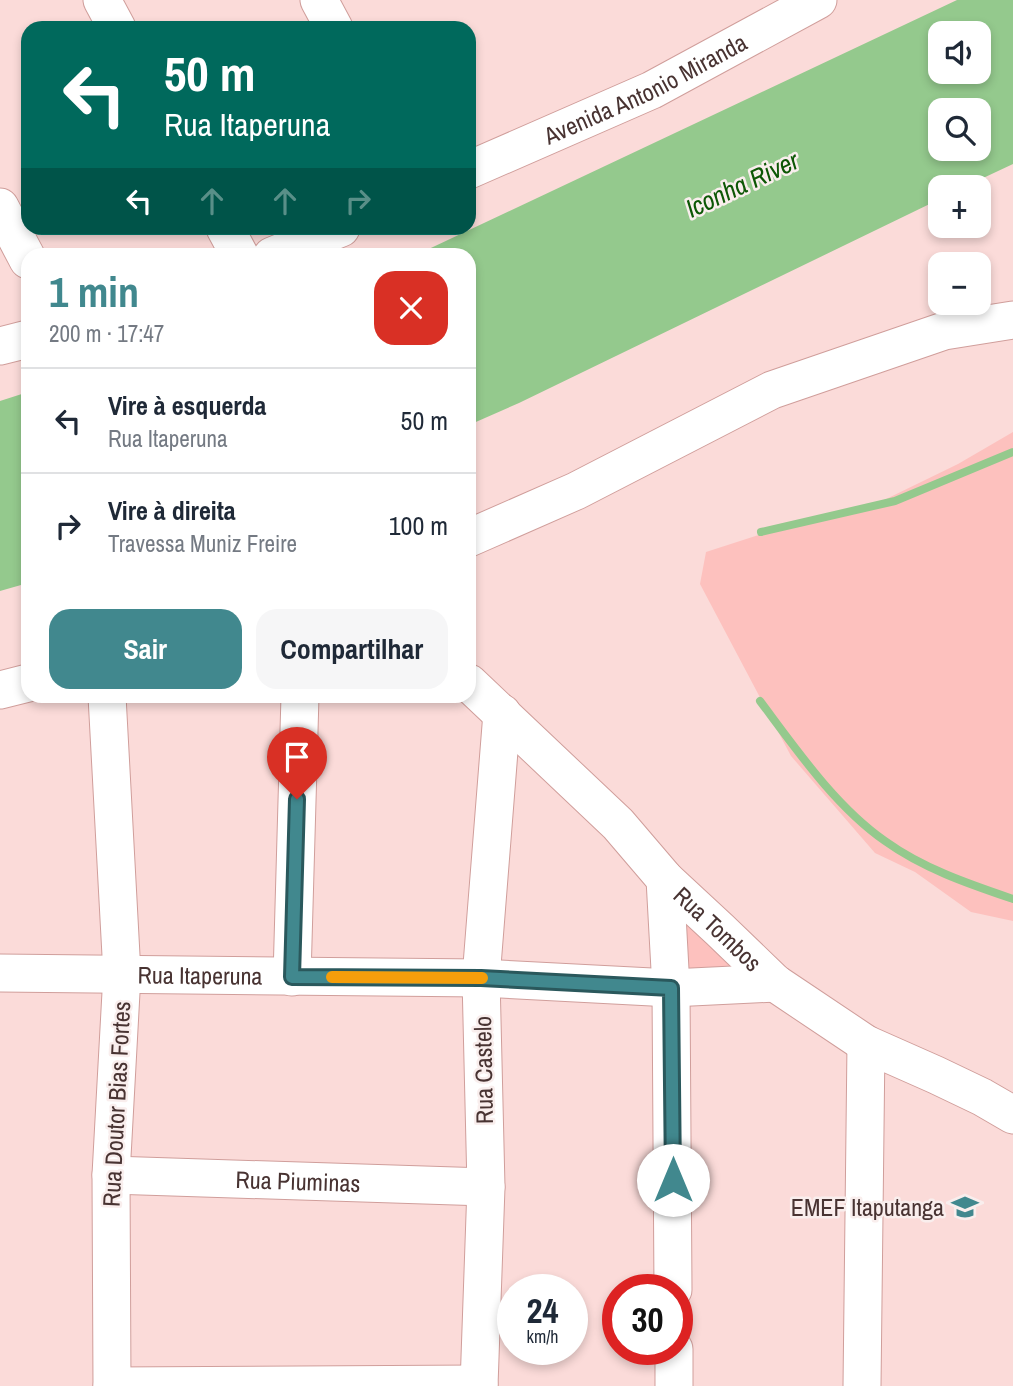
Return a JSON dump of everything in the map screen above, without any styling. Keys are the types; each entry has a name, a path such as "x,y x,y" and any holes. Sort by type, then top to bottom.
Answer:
{"street":[{"path":"102,0 113,21"},
{"path":"319,0 330,21"},
{"name":"Avenida Antonio Miranda","path":"476,167 652,90 760,14 818,0"},
{"path":"0,207 22,248"},
{"path":"292,248 324,235"},
{"path":"476,535 576,491 772,390 944,331 1013,320"},
{"path":"0,346 21,341"},
{"path":"0,690 21,686"},
{"name":"Rua Tombos","path":"476,689 618,824 665,879 775,984 866,1044 948,1081 1013,1115"},
{"name":"Rua Doutor Bias Fortes","path":"107,703 122,974 111,1175 112,1386"},
{"path":"292,977 300,703"},
{"name":"Rua Castelo","path":"480,1385 486,1187 481,978 502,713"},
{"path":"665,879 671,988 673,1274"},
{"name":"Rua Itaperuna","path":"0,973 481,978 671,988 775,984"},
{"path":"862,1386 866,1044"},
{"name":"Rua Piuminas","path":"111,1175 486,1187"},
{"path":"674,1365 674,1386"},
{"path":"112,1386 480,1385"}],"shaded area":[{"path":"1013,432 1013,921 971,912 915,872 875,853 791,756 700,584 706,552 780,528 880,502 958,464"},
{"path":"665,879 775,983 671,988"}],"water":[{"name":"Iconha River","path":"957,0 1013,0 1013,164 990,175 928,175 928,205 476,422 476,248 431,248 458,235 476,235 476,227"},
{"path":"21,394 21,585 0,591 0,401"}],"waterway":[{"path":"761,532 895,501 1013,452"},
{"path":"760,701 817,776 867,827 900,851 931,868 1013,899"}],"slow traffic":[{"path":"332,977 482,978"}],"place":[{"name":"EMEF Itaputanga","path":"965,1207"}],"route":[{"path":"297,799 292,977 481,978 671,988 673,1180"}]}
